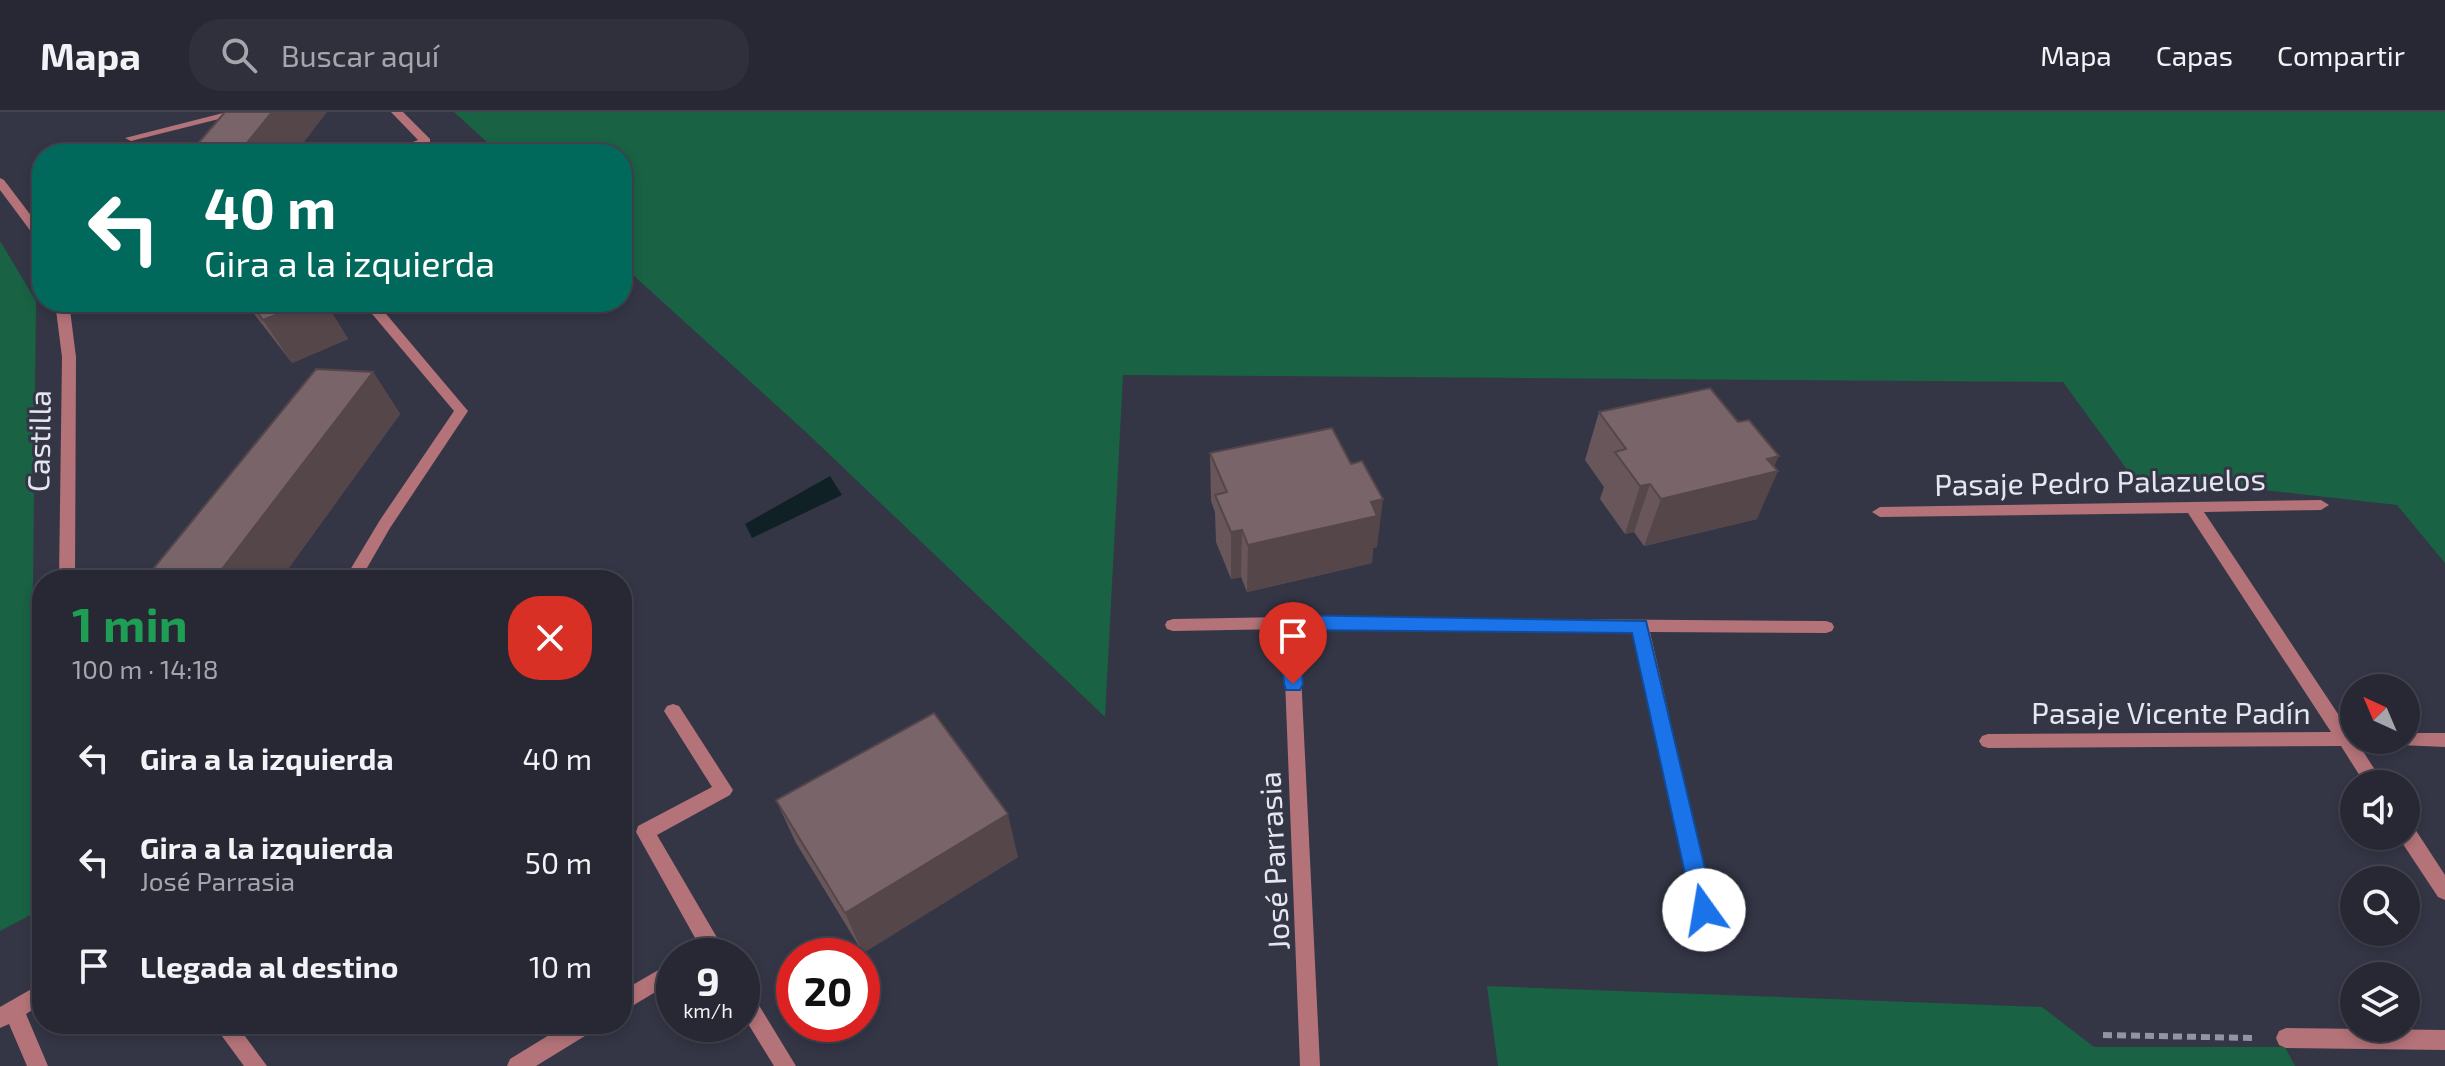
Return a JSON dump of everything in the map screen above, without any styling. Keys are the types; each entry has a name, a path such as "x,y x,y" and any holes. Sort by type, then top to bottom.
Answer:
{"street":[{"path":"131,138 241,112"},
{"path":"397,112 426,141 417,144"},
{"path":"0,182 32,225"},
{"name":"Castilla","path":"63,312 69,357 67,570"},
{"path":"358,570 461,411 377,312"},
{"name":"Pasaje Pedro Palazuelos","path":"1880,512 2321,505"},
{"path":"2194,509 2340,724"},
{"name":"José Parrasia","path":"1288,623 1292,653 1310,1066"},
{"path":"1173,625 1826,627"},
{"path":"1640,626 1710,936"},
{"path":"673,711 724,790 645,832 701,938"},
{"name":"Pasaje Vicente Padín","path":"1988,741 2340,739"},
{"path":"2420,740 2445,740"},
{"path":"2418,850 2445,891"},
{"path":"632,996 656,981"},
{"path":"32,999 7,1014 38,1066"},
{"path":"760,1025 786,1066"},
{"path":"231,1034 257,1066"},
{"path":"517,1066 570,1034"},
{"path":"2286,1038 2445,1040"}],"path":[{"path":"2103,1035 2286,1038"}],"green space":[{"path":"454,112 2445,112 2445,563 2397,505 2131,475 2063,382 1123,375 1105,717 808,434 632,274 632,144 489,144"},
{"path":"0,241 32,294 32,312 36,312 32,914 0,931"},
{"path":"1487,986 2042,1007 2094,1047 2285,1047 2295,1066 1498,1066"}],"shaded area":[{"path":"830,476 842,495 752,538 745,524"}],"building":[{"path":"225,112 272,112 246,144 198,144"},
{"path":"257,312 283,312 263,320"},
{"path":"316,369 373,372 221,570 153,569"},
{"path":"1710,388 1738,422 1749,420 1779,456 1767,459 1778,471 1661,499 1650,484 1640,486 1615,452 1626,449 1599,412"},
{"path":"1332,428 1351,464 1362,461 1383,499 1371,502 1377,516 1248,545 1242,530 1231,532 1215,495 1227,492 1210,453"},
{"path":"934,713 1008,814 845,913 776,800"}],"route":[{"path":"1293,684 1288,623 1640,626 1704,910"}]}
